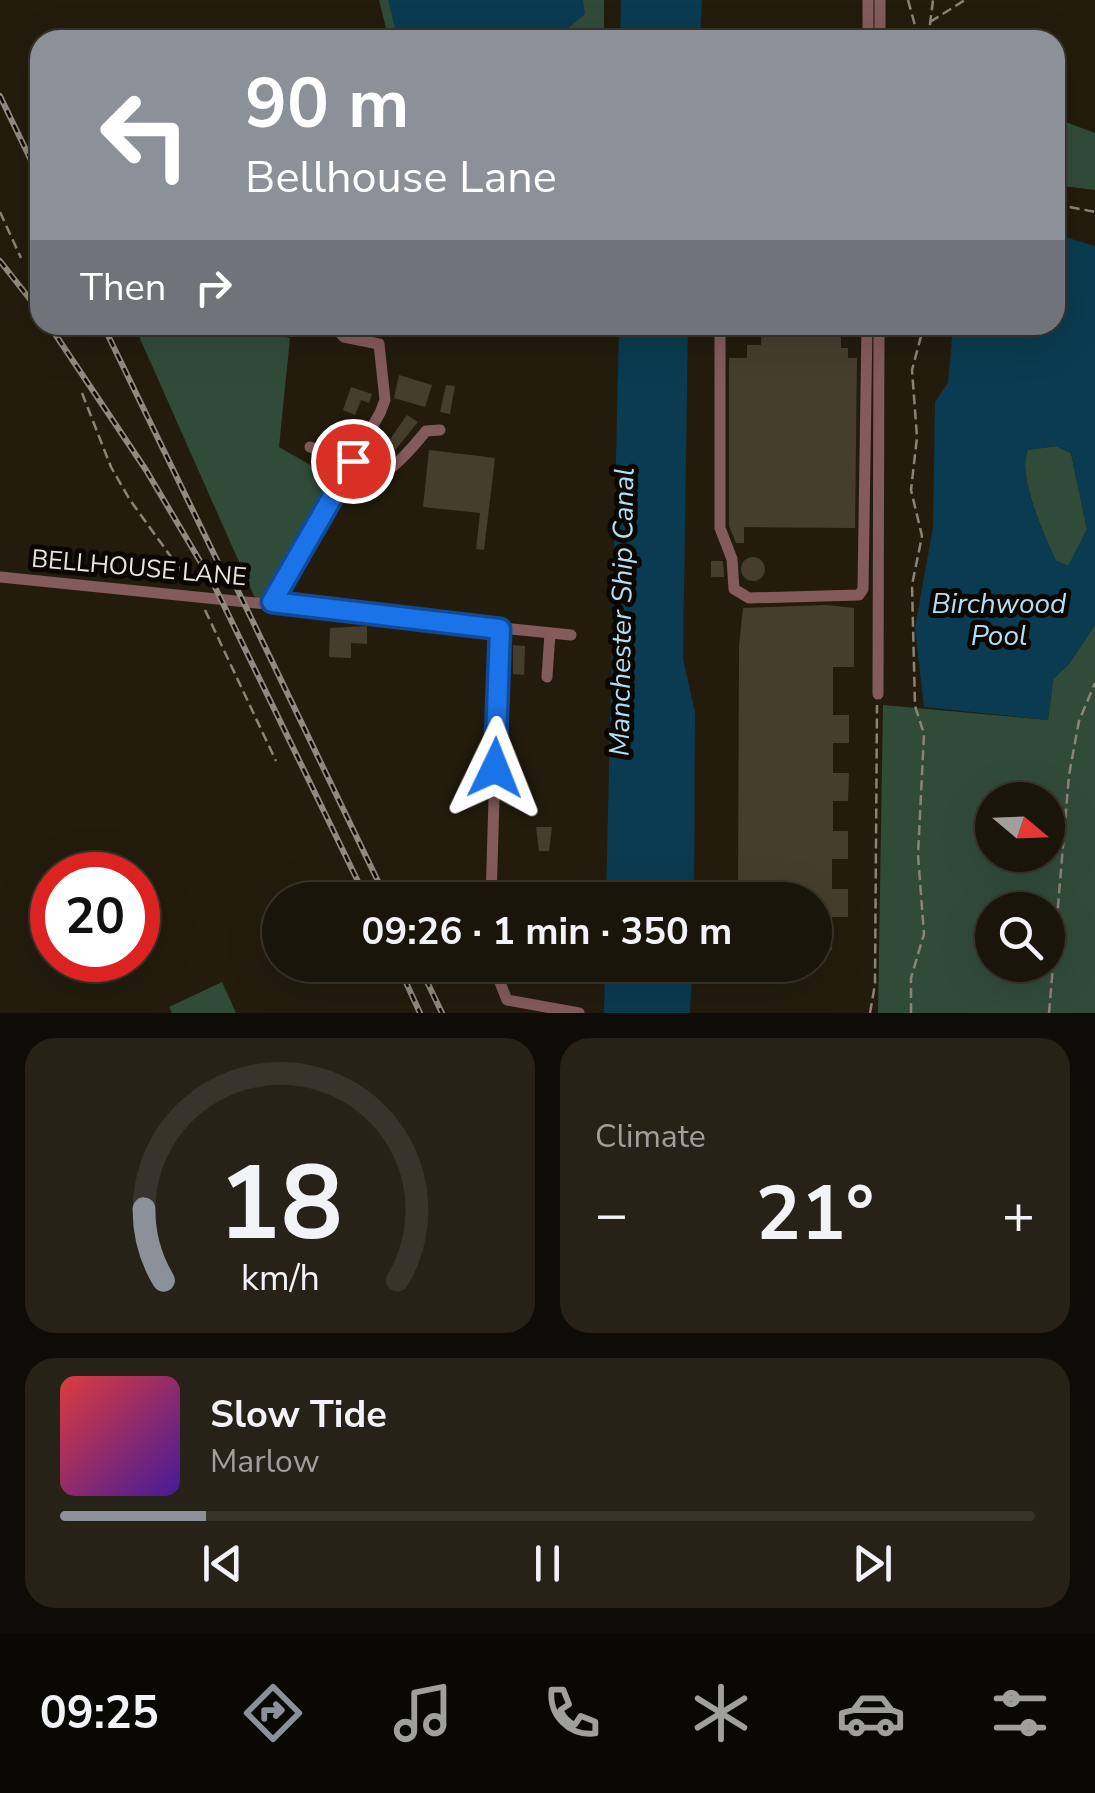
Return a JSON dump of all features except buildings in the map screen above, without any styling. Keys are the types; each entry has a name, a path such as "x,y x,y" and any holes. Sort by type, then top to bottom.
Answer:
{"street":[{"path":"868,0 868,30"},
{"path":"880,0 880,30"},
{"path":"272,602 384,400 379,344 342,335"},
{"path":"720,335 720,528 732,559 734,589 749,598 859,595 866,581 868,335"},
{"path":"878,694 879,335"},
{"path":"339,486 370,481 386,473 426,431 440,430"},
{"path":"310,447 353,461"},
{"name":"BELLHOUSE LANE","path":"4,578 571,635"},
{"path":"492,882 500,629"},
{"path":"547,677 550,633"},
{"path":"500,982 508,1000 578,1013"}],"path":[{"path":"908,0 917,30"},
{"path":"929,30 933,0"},
{"path":"930,22 965,0"},
{"path":"1065,206 1095,212"},
{"path":"0,212 21,258"},
{"path":"912,1013 911,978 924,934 918,855 924,734 915,706 912,584 922,536 911,490 917,437 912,370 921,335"},
{"path":"82,393 130,500 197,595 276,761"},
{"path":"1049,1013 1069,775 1079,721 1095,683"},
{"path":"870,1013 876,984 878,694"}],"green space":[{"path":"379,0 604,0 604,30 386,30"},
{"path":"1065,122 1095,133 1095,190 1065,186"},
{"path":"138,335 290,338 279,447 340,482 271,599 255,598"},
{"path":"1056,446 1071,453 1087,529 1069,566 1056,561 1033,506 1026,474 1028,450"},
{"path":"1095,625 1095,1013 878,1013 883,705 1048,720 1053,679 1069,664"},
{"path":"222,982 236,1013 172,1013 169,1007"}],"water":[{"path":"388,0 583,0 585,14 566,30 396,30"},
{"path":"621,0 702,0 700,30 620,30"},
{"name":"Birchwood Pool","path":"1065,237 1095,246 1095,625 1069,664 1053,679 1048,720 924,707 915,628 933,527 935,402 948,383 952,335 1065,335","holes":["1056,446 1071,453 1087,529 1068,566 1056,561 1033,506 1026,474 1028,450"]},
{"name":"Manchester Ship Canal","path":"619,335 688,335 683,659 695,712 694,882 606,882"},
{"path":"605,982 691,982 690,1013 604,1013"}],"railway":[{"path":"0,96 30,158"},
{"path":"0,261 30,299"},
{"path":"56,335 146,470 213,583 358,882"},
{"path":"108,335 229,585"},
{"path":"227,568 378,882"},
{"path":"406,982 420,1013"},
{"path":"427,982 442,1013"}],"route":[{"path":"353,461 272,602 500,629 495,768"}]}
